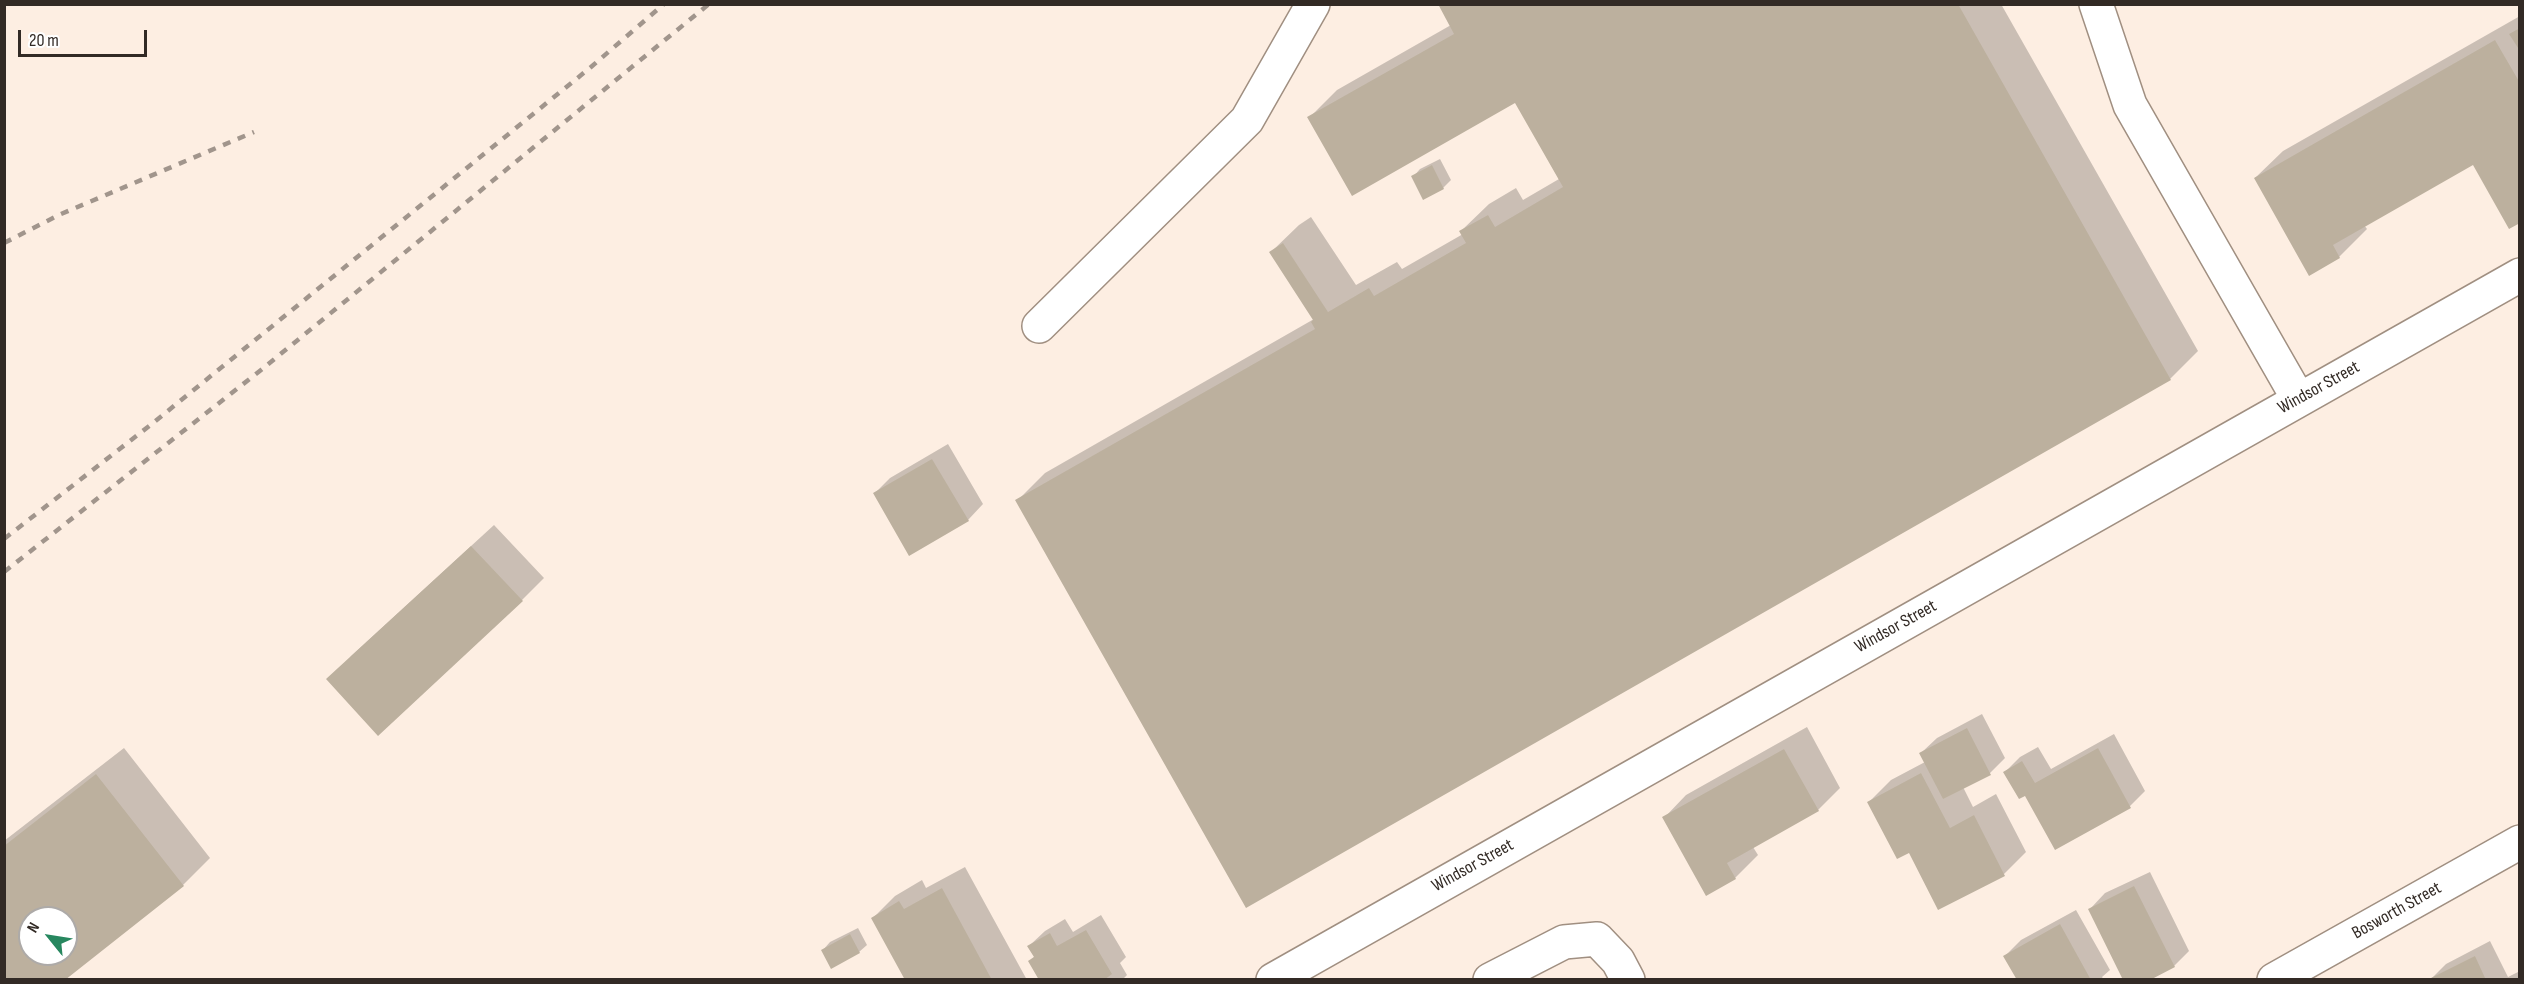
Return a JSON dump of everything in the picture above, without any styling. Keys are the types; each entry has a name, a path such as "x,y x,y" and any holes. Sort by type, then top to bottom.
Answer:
{"street":[{"path":"1039,326 1247,120 1313,4"},
{"path":"2096,4 2130,105 2298,400"},
{"name":"Windsor Street","path":"1273,980 1319,968 2298,400 2520,275"},
{"name":"Bosworth Street","path":"2274,980 2520,842"},
{"path":"1490,980 1564,942 1597,939 1618,961 1628,980"}],"building":[{"path":"1438,4 1958,4 2171,380 1246,908 1015,500 1315,329 1311,322 1313,320 1269,252 1283,243 1328,312 1369,288 1374,296 1466,243 1459,231 1488,215 1495,227 1563,187 1515,103 1352,196 1307,117 1454,34"},
{"path":"2520,28 2520,51 2509,34"},
{"path":"2495,40 2520,83 2520,223 2509,229 2473,165 2333,245 2340,258 2309,276 2254,178"},
{"path":"1432,165 1444,189 1423,200 1411,176"},
{"path":"932,459 969,521 909,556 873,493"},
{"path":"471,546 523,601 378,736 326,679"},
{"path":"1967,728 1991,775 1943,799 1919,753"},
{"path":"2098,748 2131,808 2055,850 2025,796 2019,799 2003,772 2022,761 2035,783"},
{"path":"1784,749 1819,811 1727,863 1736,879 1706,896 1662,817"},
{"path":"1921,773 1950,828 1974,815 2005,876 1938,910 1909,853 1897,859 1867,802"},
{"path":"96,774 184,886 65,980 4,980 4,846"},
{"path":"2134,886 2175,967 2150,980 2123,980 2088,909"},
{"path":"942,888 992,980 905,980 871,918 899,901 904,909"},
{"path":"2060,924 2091,980 2017,980 2003,956"},
{"path":"1086,930 1112,974 1104,980 1039,980 1028,961 1034,957 1027,946 1050,933 1057,946"},
{"path":"850,934 860,953 831,969 821,950"},
{"path":"2475,956 2486,980 2427,980"}],"railway":[{"path":"4,539 153,423 591,67 664,4"},
{"path":"4,572 261,370 709,4"},
{"path":"4,243 61,214 254,132"}]}
